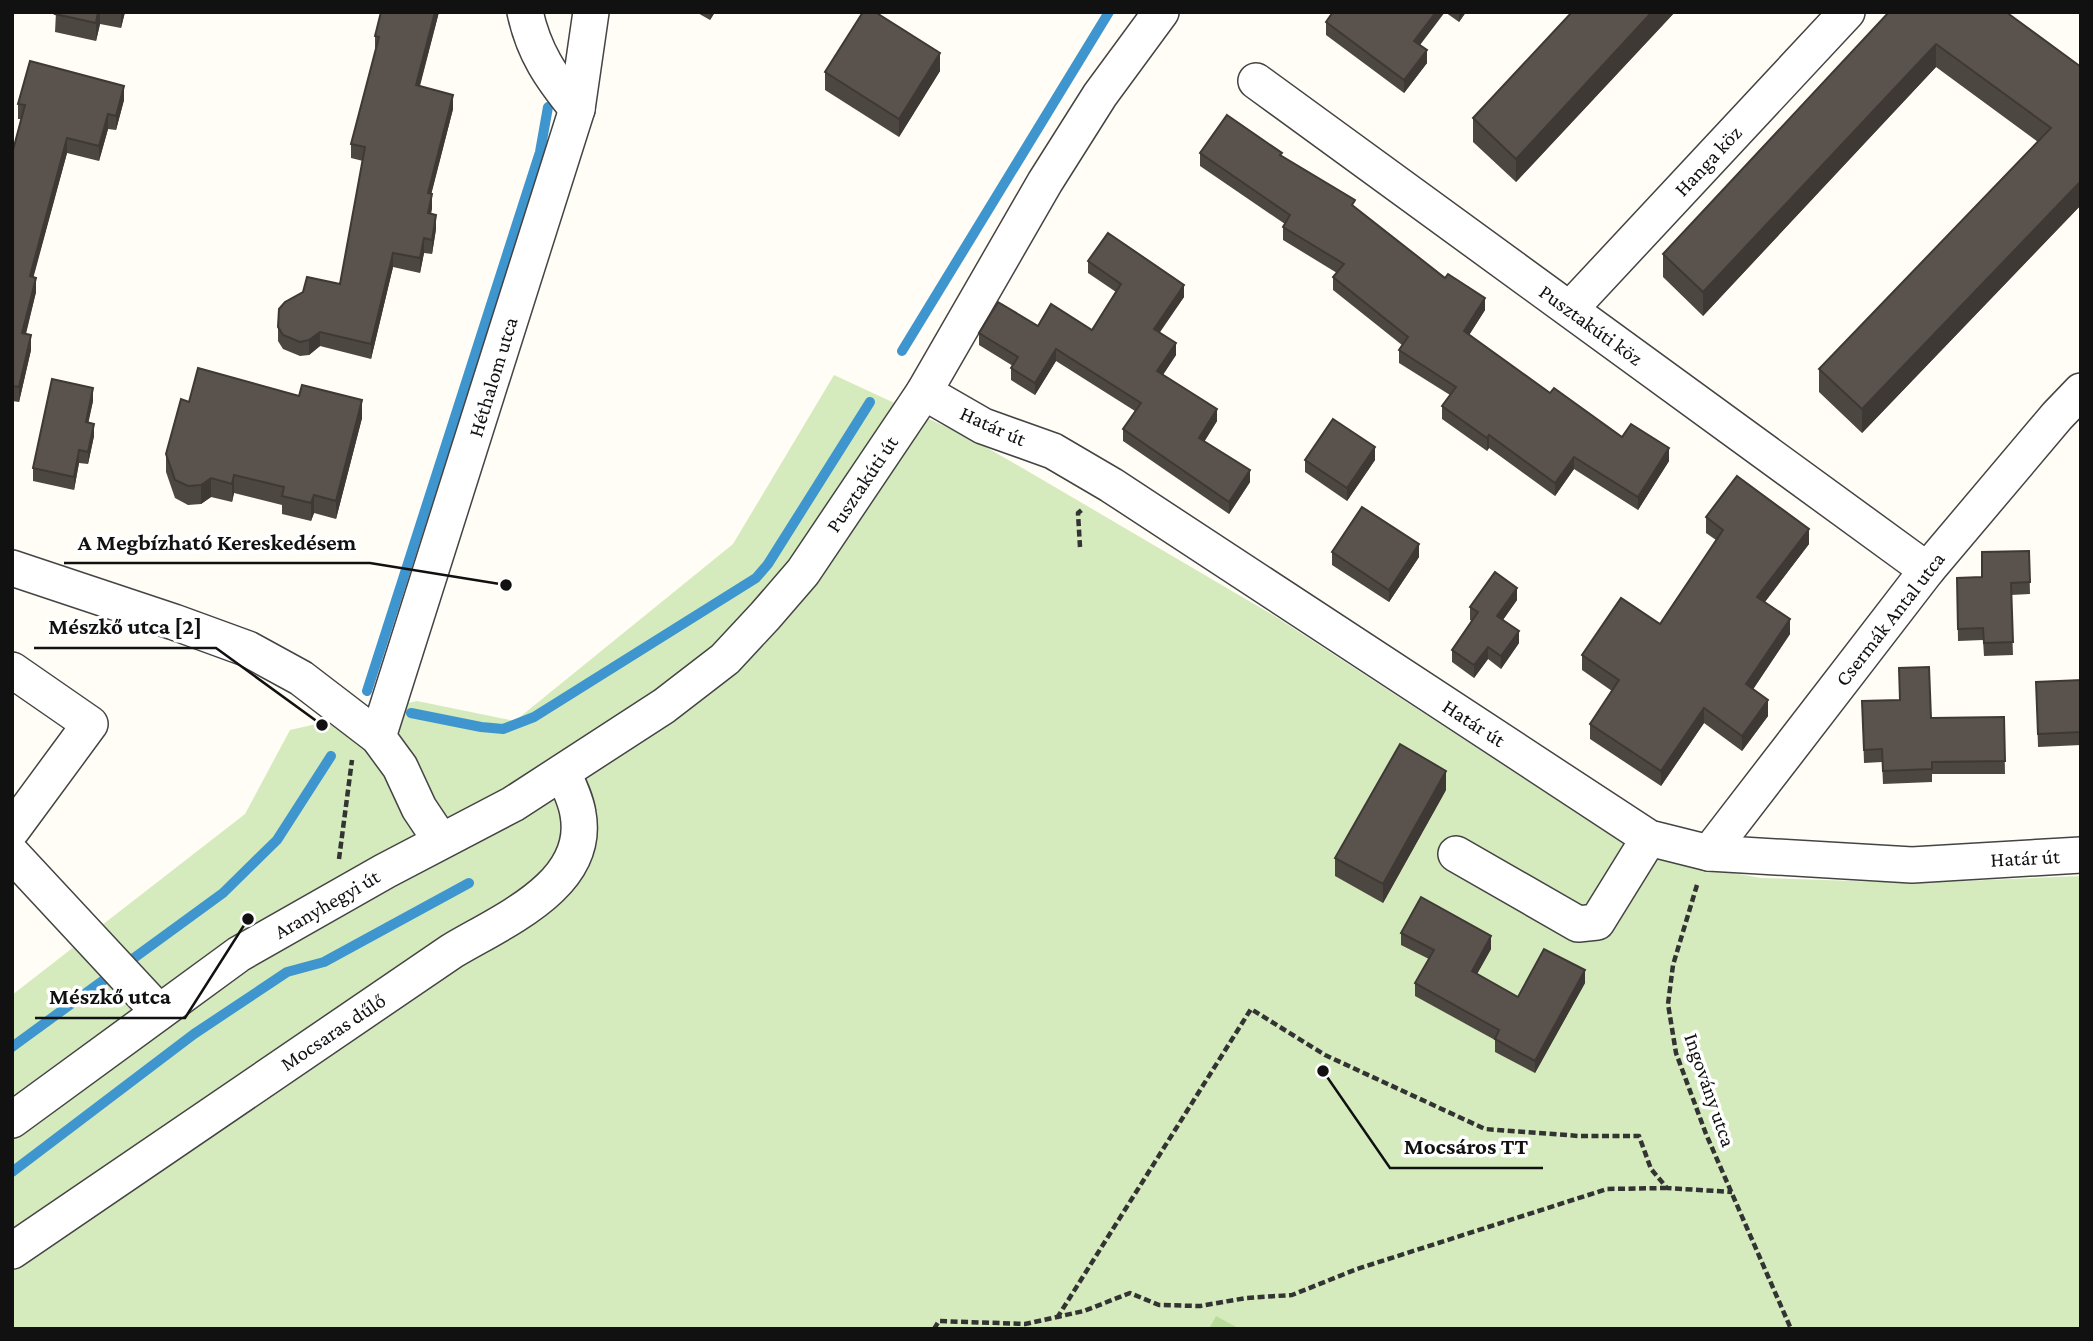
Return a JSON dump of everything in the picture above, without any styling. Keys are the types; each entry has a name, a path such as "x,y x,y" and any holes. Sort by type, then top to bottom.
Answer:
{"street":[{"path":"526,12 531,37 550,76 578,109"},
{"name":"Héthalom utca","path":"366,746 578,109 591,12"},
{"name":"Pusztakúti út","path":"442,841 563,774 664,706 715,667 765,617 803,572 924,392 1045,182 1100,95 1161,12"},
{"name":"Hanga köz","path":"1570,309 1847,12"},
{"name":"Pusztakúti köz","path":"1256,80 1927,570"},
{"name":"Csermák Antal utca","path":"1709,853 1927,570 2081,391"},
{"name":"Határ út","path":"924,392 983,426 1053,451 1111,485 1649,838 1709,853 1912,865 2081,855"},
{"path":"12,568 248,649 301,678 366,746 400,767 419,808 442,841"},
{"path":"12,670 90,724 12,830"},
{"name":"Mocsaras dűlő","path":"12,1251 452,951 526,907 562,878 576,855 579,832 578,814 563,774"},
{"path":"1456,854 1578,924 1597,922 1649,838"},
{"name":"Aranyhegyi út","path":"12,1121 239,954 442,841"},
{"path":"12,854 159,1012"}],"path":[{"path":"1078,513 1080,547"},
{"path":"339,863 366,746"},
{"name":"Ingovány utca","path":"1709,853 1673,965 1668,1004 1676,1053 1706,1134 1791,1329"},
{"path":"1057,1318 1251,1009 1325,1055 1485,1129 1579,1136 1639,1136 1651,1169 1667,1188"},
{"path":"934,1329 939,1321 1025,1324 1084,1311 1130,1293 1159,1305 1200,1306 1246,1298 1292,1295 1357,1269 1607,1189 1667,1188 1732,1192"}],"green space":[{"path":"834,375 968,437 1273,615 1644,857 1649,838 1704,868 1761,878 1915,883 2081,876 2081,1329 12,1329 12,995 245,814 290,730 417,701 515,721 733,544"},
{"path":"1216,1316 1240,1329 1209,1329"}],"building":[{"path":"98,12 96,23 55,14"},
{"path":"381,12 435,12 416,85 453,95 428,193 432,194 428,213 436,215 432,240 424,238 420,258 393,253 371,344 320,332 309,340 300,342 283,335 278,327 279,309 285,302 303,292 307,277 340,284 365,147 351,144 379,37 375,36"},
{"path":"863,12 875,12 940,53 899,119 825,72"},
{"path":"1333,12 1436,12 1414,41 1427,50 1404,80 1326,22"},
{"path":"1572,12 1652,12 1516,159 1473,118"},
{"path":"1889,12 2006,12 2081,67 2081,181 1862,409 1819,369 2051,128 1936,44 1703,292 1663,254"},
{"path":"30,61 124,86 116,116 108,114 99,146 67,138 30,276 36,278 22,333 31,335 19,387 12,386 12,154 25,105 18,104"},
{"path":"1227,115 1282,153 1280,155 1355,200 1352,205 1445,278 1448,274 1485,298 1464,331 1550,393 1554,388 1622,437 1631,424 1669,448 1638,497 1574,457 1555,483 1489,435 1487,438 1442,406 1456,387 1399,350 1408,337 1333,277 1344,264 1283,227 1290,215 1200,153"},
{"path":"1108,233 1184,285 1154,329 1176,343 1157,371 1217,409 1199,438 1250,470 1229,502 1123,429 1141,403 1056,349 1035,383 1011,368 1018,357 979,333 998,302 1038,326 1051,304 1092,330 1121,284 1088,261"},
{"path":"198,368 299,396 302,385 362,400 336,501 314,495 311,503 282,496 284,487 234,475 232,484 211,478 201,485 188,486 175,480 166,454 181,399 189,402"},
{"path":"52,379 93,388 86,422 94,424 88,452 79,450 74,477 33,468"},
{"path":"1333,419 1375,447 1347,488 1305,460"},
{"path":"1737,476 1809,529 1757,597 1790,619 1746,684 1768,700 1742,736 1704,708 1661,771 1590,724 1619,680 1582,655 1621,598 1660,624 1723,530 1706,517"},
{"path":"1362,507 1419,544 1389,590 1332,552"},
{"path":"2029,551 2030,582 2011,583 2013,642 1984,643 1983,628 1958,629 1957,578 1982,577 1982,552"},
{"path":"1495,572 1517,588 1497,616 1519,631 1501,656 1488,647 1474,665 1452,650 1478,612 1470,607"},
{"path":"1929,667 1931,718 2004,717 2005,761 1932,762 1932,769 1883,771 1882,749 1864,750 1862,701 1900,700 1899,668"},
{"path":"2081,680 2081,732 2038,734 2036,682"},
{"path":"1400,744 1446,771 1383,884 1335,858"},
{"path":"1421,897 1491,936 1472,971 1518,997 1544,949 1585,970 1535,1061 1495,1039 1499,1030 1415,983 1434,950 1401,933"}],"waterway":[{"path":"902,351 1109,12"},
{"path":"367,691 540,152 548,107"},
{"path":"411,713 503,729 534,717 756,578 768,564 870,402"},
{"path":"12,1047 223,893 277,840 331,756"},
{"path":"12,1172 194,1034 287,972 324,962 469,883"}],"place":[{"name":"A Megbízható Kereskedésem","path":"506,585"},
{"name":"Mészkő utca [2]","path":"322,725"},
{"name":"Mészkő utca","path":"248,919"},
{"name":"Mocsáros TT","path":"1323,1071"}]}
